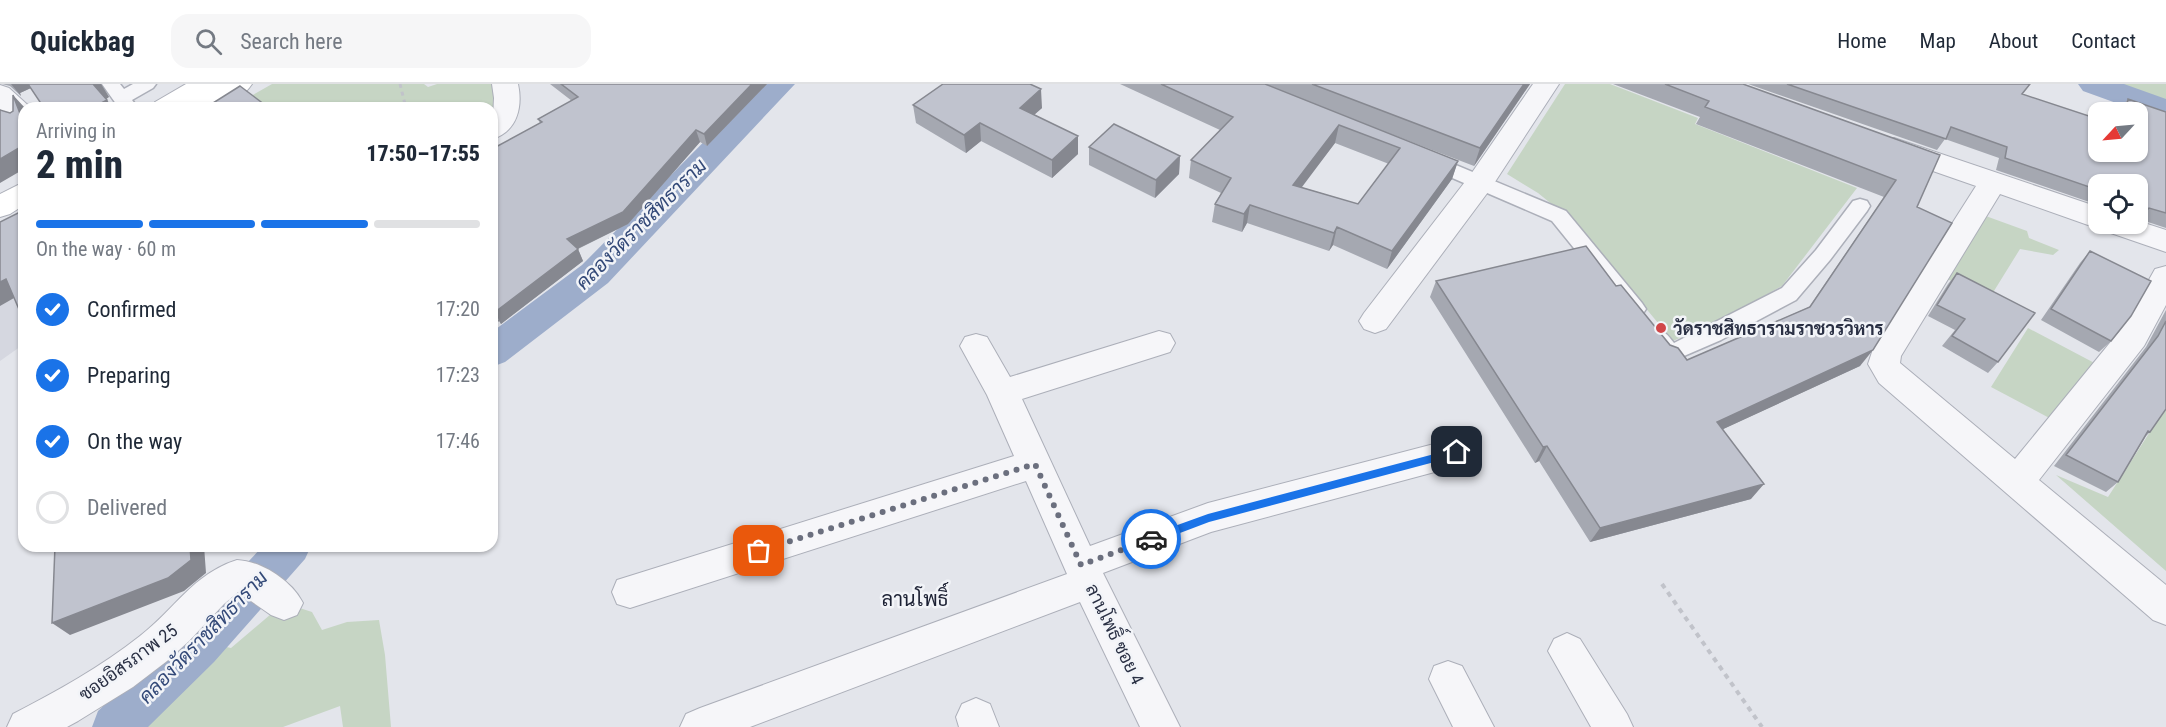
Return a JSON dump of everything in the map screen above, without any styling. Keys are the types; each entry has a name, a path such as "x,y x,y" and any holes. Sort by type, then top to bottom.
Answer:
{"main road":[{"path":"175,102 205,84"},
{"path":"209,102 239,84"},
{"path":"0,207 18,196"},
{"path":"0,227 18,216"}],"street":[{"path":"498,124 505,116 509,101 505,84"},
{"path":"1375,321 1481,181 1546,84"},
{"path":"0,94 18,111"},
{"path":"1875,140 1975,177 1994,181 2088,214"},
{"path":"1994,181 1885,356 1884,364 1890,374 2166,608"},
{"path":"2145,234 2166,241"},
{"path":"2017,482 2133,337 2166,277"},
{"path":"1002,392 1159,343"},
{"name":"ลานโพธิ์ ซอย 4","path":"976,346 1002,392 1085,574 1160,727"},
{"path":"699,727 1085,574 1208,518 1457,452"},
{"path":"630,592 1035,464"},
{"name":"ซอยอิสรภาพ 25","path":"27,727 87,693 170,636 234,581 284,603"},
{"path":"1567,651 1613,727"},
{"path":"1448,679 1474,727"}],"lane":[{"path":"121,96 147,84"},
{"path":"1410,152 1559,216 1670,354 1789,294 1823,255 1860,206"}],"path":[{"path":"400,84 404,102"},
{"path":"1662,584 1762,727"}],"shaded area":[{"path":"18,234 18,348 0,361 0,245"}],"green space":[{"path":"272,84 424,84 428,87 437,84 496,84 502,98 498,107 498,102 256,102 251,96"},
{"path":"1565,84 1610,84 1698,118 1695,124 1857,188 1782,286 1728,316 1673,341 1575,223 1538,193 1507,174"},
{"path":"2112,84 2166,84 2166,106"},
{"path":"1983,215 2027,231 2029,238 2059,250 2053,255 2020,249 1989,299 1945,278"},
{"path":"2028,328 2102,367 2055,421 1991,387"},
{"path":"2166,407 2166,571 2056,475 2108,497"},
{"path":"284,603 312,612 322,630 347,622 379,620 385,655 391,727 343,727 340,706 283,727 132,727 217,645 231,648"}],"building":[{"path":"28,84 93,84 107,100 103,102 40,102"},
{"path":"561,84 752,84 704,134 696,130 623,212 567,239 578,249 498,310 498,146 542,122 538,119 578,97"},
{"path":"943,84 1030,84 1041,89 1020,108 1078,136 1052,160 980,123 964,135 913,105"},
{"path":"1161,84 1265,84 1458,161 1392,251 1337,227 1334,233 1250,205 1244,214 1215,204 1231,178 1191,160 1233,117","holes":["1339,125 1400,148 1358,204 1293,185"]},
{"path":"1312,84 1524,84 1480,148"},
{"path":"1665,84 1743,84 1940,155 1917,207 1952,223 1873,350 1717,422 1764,484 1600,528 1547,446 1543,447 1436,281 1586,246 1616,286 1621,285 1670,345 1678,348 1687,360 1810,307 1896,180 1705,107 1709,101"},
{"path":"1787,84 2030,84 2022,94 2088,116 2088,162 2148,162 2148,106 2166,112 2166,213 2148,209 2148,174 2088,174 2088,187 2005,158 2007,147 1951,127 1946,139"},
{"path":"240,86 261,102 215,102"},
{"path":"13,95 18,108 18,148 0,159 0,110 10,113 13,111"},
{"path":"1114,124 1180,156 1156,180 1089,147"},
{"path":"18,213 18,307 6,279 0,282 0,222"},
{"path":"2090,251 2151,281 2131,316 2111,341 2051,309"},
{"path":"1957,273 2035,313 1998,362 1952,336 1965,319 1937,305"},
{"path":"2166,321 2166,409 2150,432 2148,431 2118,482 2066,455 2158,336"},
{"path":"55,552 190,552 191,560 168,578 52,623"}],"waterway":[{"name":"คลองวัดราชสิทธาราม","path":"498,347 595,274 779,84"},
{"path":"2094,84 2166,111"},
{"name":"คลองวัดราชสิทธาราม","path":"115,727 198,647 285,552"}],"way so far":[{"path":"759,551 1035,464 1081,565 1151,539"}],"place":[{"name":"วัดราชสิทธารามราชวรวิหาร","path":"1661,328"}],"district":[{"name":"ลานโพธิ์","path":"915,599"}],"route":[{"path":"1151,539 1208,518 1457,452"}]}
